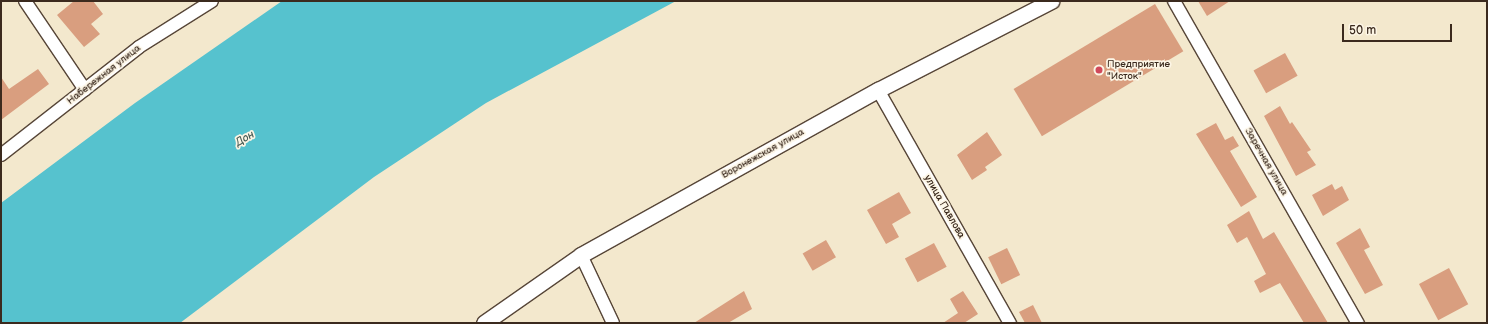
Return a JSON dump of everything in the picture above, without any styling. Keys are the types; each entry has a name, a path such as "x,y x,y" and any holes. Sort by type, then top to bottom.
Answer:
{"street":[{"path":"25,1 85,90"},
{"name":"Набережная улица","path":"1,154 85,90 139,46 212,1"},
{"name":"Воронежская улица","path":"484,323 581,255 878,90 1051,1"},
{"name":"Заречная улица","path":"1174,1 1358,323"},
{"name":"улица Павлова","path":"878,90 1010,323"},
{"path":"581,255 614,323"}],"water":[{"name":"Дон","path":"282,1 676,1 486,103 374,177 180,323 1,323 1,203 135,103"}],"building":[{"path":"74,1 93,1 103,14 91,24 100,34 84,47 57,15"},
{"path":"1198,1 1230,1 1207,16"},
{"name":"Предприятие \"Исток\"","path":"1155,4 1183,51 1042,136 1014,89"},
{"path":"1285,53 1298,76 1266,93 1254,70"},
{"path":"38,69 49,84 1,120 1,77 9,89"},
{"path":"1280,106 1290,124 1292,122 1311,150 1307,152 1316,165 1296,176 1264,116"},
{"path":"1216,123 1225,140 1233,136 1239,146 1230,151 1257,197 1241,207 1196,134"},
{"path":"987,132 1002,155 985,167 987,170 972,180 957,155"},
{"path":"1332,184 1335,190 1342,186 1349,200 1323,216 1312,195"},
{"path":"899,192 911,213 892,224 899,237 886,244 867,210"},
{"path":"1249,211 1263,239 1274,232 1328,323 1304,323 1280,283 1260,293 1254,281 1266,274 1247,237 1237,243 1227,225"},
{"path":"1360,228 1370,247 1364,250 1383,285 1365,294 1336,243"},
{"path":"826,240 836,257 813,271 803,254"},
{"path":"934,243 947,267 918,282 905,258"},
{"path":"1007,248 1020,275 1001,284 988,257"},
{"path":"1449,268 1468,304 1438,320 1419,284"},
{"path":"744,291 752,309 728,323 694,323"},
{"path":"963,291 978,314 964,323 943,323 958,313 950,299"},
{"path":"1033,305 1042,323 1025,323 1019,312"}],"place":[{"name":"Предприятие \"Исток\"","path":"1099,70"}]}
